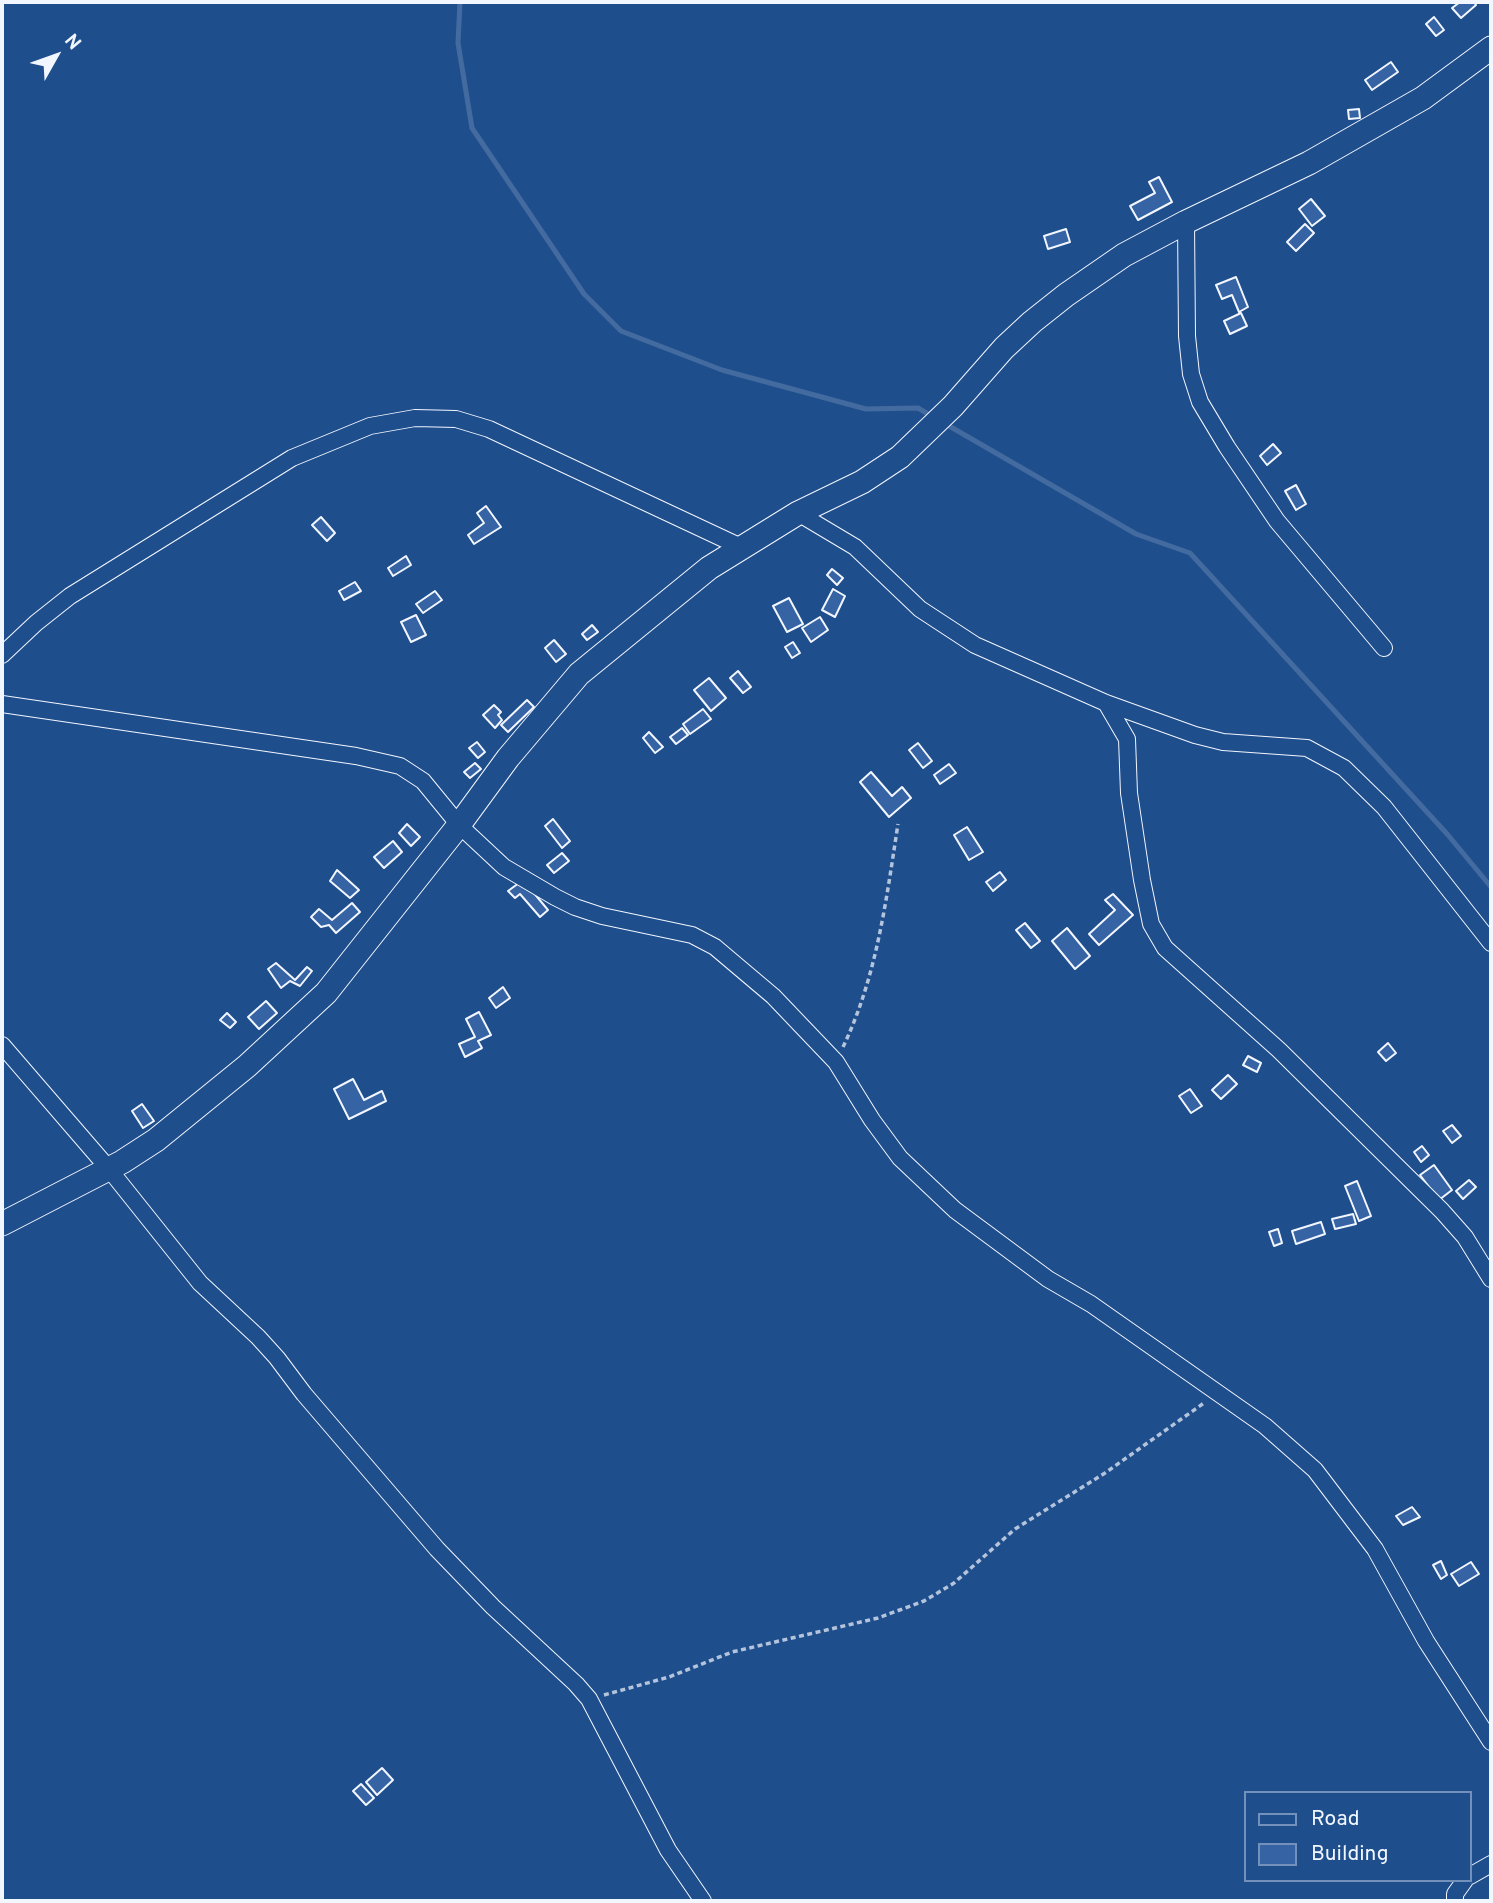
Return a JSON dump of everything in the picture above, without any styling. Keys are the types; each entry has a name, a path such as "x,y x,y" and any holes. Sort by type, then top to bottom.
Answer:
{"street":[{"path":"2,1224 108,1169 156,1140 237,1074 326,993 459,825 508,758 579,674 709,568 798,513 862,482 900,457 931,429 1004,348 1032,322 1124,256 1186,222 1309,163 1423,98 1491,48"},
{"path":"1186,222 1187,336 1191,374 1200,402 1277,521 1384,648"},
{"path":"2,655 70,596 292,458 370,426 415,418 456,419 489,429 741,547"},
{"path":"798,513 855,547 920,609 975,645 1106,703 1195,735 1223,742 1307,748 1344,768 1384,807 1491,943"},
{"path":"1106,703 1127,739 1132,814 1142,880 1151,924 1165,948 1279,1050 1442,1211 1465,1237 1491,1279"},
{"path":"2,704 356,756 400,766 423,781 459,825 504,867 575,907 602,916 692,936 715,947 773,996 836,1062 872,1120 900,1158 955,1210 1048,1279 1091,1304 1220,1393 1265,1426 1315,1470 1375,1549 1426,1641 1491,1742"},
{"path":"2,1045 108,1169 200,1283 270,1351 429,1539 493,1607 552,1660 589,1699 668,1850 702,1901"},
{"path":"1472,1875 1491,1864"},
{"path":"1455,1901 1455,1894 1464,1882"}],"path":[{"path":"836,1062 867,989 874,963 898,824"},
{"path":"589,1699 669,1677 732,1652 878,1618 924,1601 954,1583 1015,1529 1105,1473 1220,1393"}],"building":[{"path":"1460,2 1474,2 1476,5 1461,18 1452,8"},
{"path":"1434,17 1444,30 1436,36 1426,24"},
{"path":"1391,62 1398,72 1372,90 1365,80"},
{"path":"1359,109 1360,118 1349,119 1348,110"},
{"path":"1159,177 1172,202 1138,220 1130,206 1155,193 1149,182"},
{"path":"1311,199 1325,216 1312,226 1299,209"},
{"path":"1305,224 1314,233 1296,251 1287,242"},
{"path":"1066,229 1070,242 1048,249 1044,236"},
{"path":"1236,277 1248,307 1239,312 1232,295 1222,299 1216,285"},
{"path":"1241,313 1247,326 1230,334 1224,321"},
{"path":"1273,444 1281,453 1267,465 1260,456"},
{"path":"1296,485 1306,504 1296,510 1285,491"},
{"path":"486,506 501,527 474,544 468,535 484,523 477,513"},
{"path":"321,517 335,533 327,541 312,525"},
{"path":"406,556 411,565 393,576 388,568"},
{"path":"832,569 843,578 837,585 827,575"},
{"path":"355,582 361,591 344,600 339,591"},
{"path":"833,589 845,596 835,617 822,610"},
{"path":"435,591 442,600 423,613 416,604"},
{"path":"789,598 803,624 787,632 773,606"},
{"path":"416,615 426,635 411,642 401,622"},
{"path":"820,617 828,630 811,642 802,628"},
{"path":"592,625 598,632 587,640 582,634"},
{"path":"554,640 566,654 556,662 545,648"},
{"path":"793,642 800,653 792,658 785,647"},
{"path":"738,671 751,687 743,693 730,678"},
{"path":"709,678 726,698 711,711 694,690"},
{"path":"527,700 534,707 508,732 501,725"},
{"path":"494,705 501,712 498,715 502,720 495,728 483,715"},
{"path":"703,709 711,719 690,734 683,724"},
{"path":"682,728 688,735 676,744 670,737"},
{"path":"649,732 663,747 655,753 643,738"},
{"path":"477,742 485,752 478,758 469,748"},
{"path":"918,743 932,761 923,768 909,750"},
{"path":"475,763 481,769 470,778 464,772"},
{"path":"949,764 956,773 940,784 934,775"},
{"path":"871,772 892,796 902,787 911,798 889,817 860,782"},
{"path":"553,819 570,841 562,848 545,826"},
{"path":"407,824 420,837 411,846 399,833"},
{"path":"967,827 983,852 969,860 954,835"},
{"path":"393,841 402,852 384,868 374,857"},
{"path":"562,853 569,861 554,873 547,865"},
{"path":"337,870 359,890 350,898 330,881"},
{"path":"1000,872 1006,880 993,891 986,882"},
{"path":"523,880 548,910 540,917 520,894 515,898 508,891"},
{"path":"1113,894 1133,915 1099,945 1089,934 1115,910 1105,900"},
{"path":"352,903 360,912 336,933 329,925 321,927 311,917 319,909 332,920"},
{"path":"1025,923 1040,941 1031,948 1016,930"},
{"path":"1067,928 1090,956 1075,969 1052,941"},
{"path":"276,963 295,980 307,967 312,971 300,986 290,981 281,988 268,969"},
{"path":"503,987 510,998 496,1008 489,998"},
{"path":"266,1001 277,1013 259,1029 248,1017"},
{"path":"479,1012 491,1035 478,1041 482,1048 465,1057 459,1044 475,1037 466,1019"},
{"path":"227,1013 236,1022 230,1028 220,1020"},
{"path":"1388,1043 1396,1053 1386,1061 1378,1052"},
{"path":"1248,1056 1261,1063 1257,1072 1243,1065"},
{"path":"1228,1075 1237,1084 1221,1099 1212,1090"},
{"path":"353,1079 364,1100 382,1091 386,1101 349,1119 334,1089"},
{"path":"1190,1089 1202,1106 1191,1113 1179,1096"},
{"path":"142,1104 154,1121 143,1128 132,1111"},
{"path":"1452,1125 1461,1136 1452,1143 1443,1131"},
{"path":"1422,1146 1429,1155 1421,1162 1414,1152"},
{"path":"1434,1165 1452,1190 1439,1200 1420,1175"},
{"path":"1469,1180 1476,1187 1463,1199 1456,1191"},
{"path":"1357,1181 1371,1216 1359,1221 1345,1186"},
{"path":"1353,1214 1356,1224 1335,1229 1332,1219"},
{"path":"1321,1222 1325,1234 1296,1244 1292,1231"},
{"path":"1278,1229 1282,1243 1274,1246 1269,1232"},
{"path":"1412,1507 1420,1517 1403,1525 1396,1516"},
{"path":"1441,1561 1447,1575 1441,1579 1433,1565"},
{"path":"1471,1562 1479,1574 1459,1586 1451,1574"},
{"path":"382,1768 393,1780 377,1795 366,1782"},
{"path":"361,1784 374,1798 366,1805 353,1791"}],"waterway":[{"path":"460,2 458,43 472,128 584,294 621,331 722,370 866,409 918,408 933,417"},
{"path":"944,423 1136,534 1190,553 1448,835 1491,887"}]}
